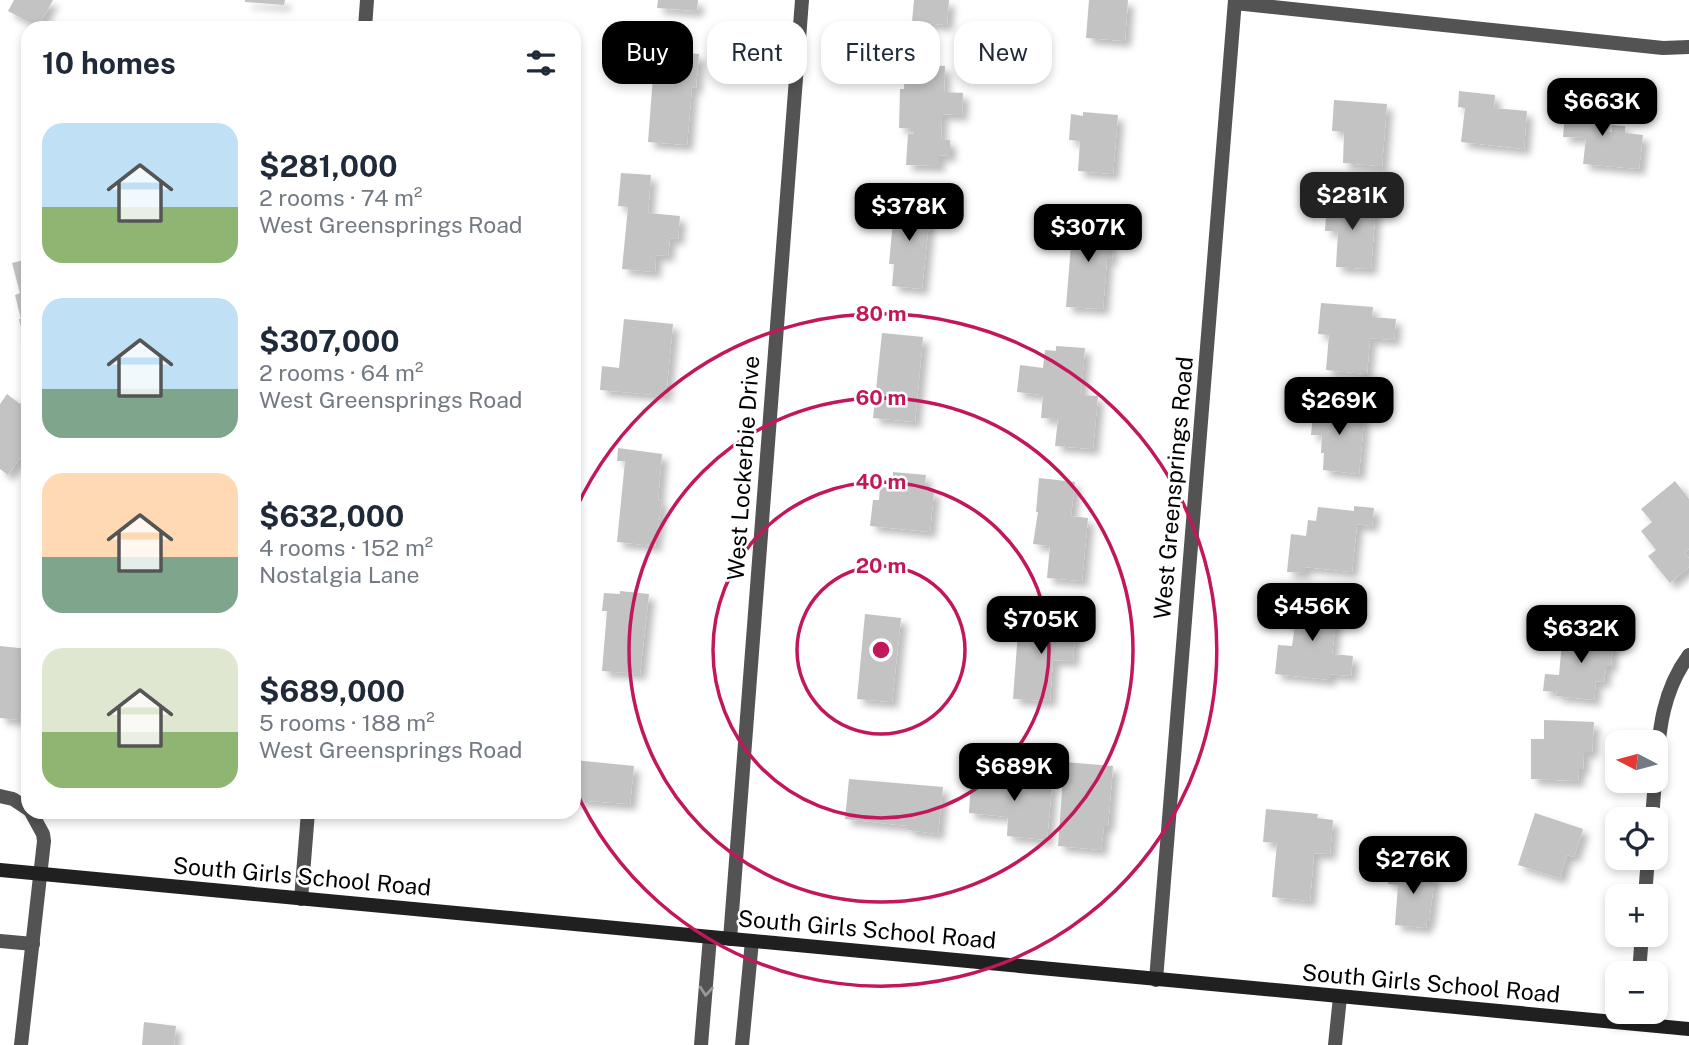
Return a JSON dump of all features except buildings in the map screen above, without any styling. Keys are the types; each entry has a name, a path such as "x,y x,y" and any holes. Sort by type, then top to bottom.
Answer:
{"main road":[{"name":"South Girls School Road","path":"0,870 1340,997 1605,1016"},
{"name":"South Girls School Road","path":"1664,1024 1689,1029"}],"street":[{"path":"366,21 367,0"},
{"name":"West Lockerbie Drive","path":"730,939 802,0"},
{"path":"1235,1 1663,48 1689,47"},
{"name":"West Greensprings Road","path":"1156,980 1235,1"},
{"path":"1660,730 1668,693 1689,655"},
{"path":"0,796 13,799 21,805"},
{"path":"21,1045 43,834 34,819"},
{"path":"301,899 307,819"},
{"path":"701,1045 710,937"},
{"path":"0,941 33,944"},
{"path":"742,1045 752,941"},
{"path":"1335,1045 1340,997"}]}
